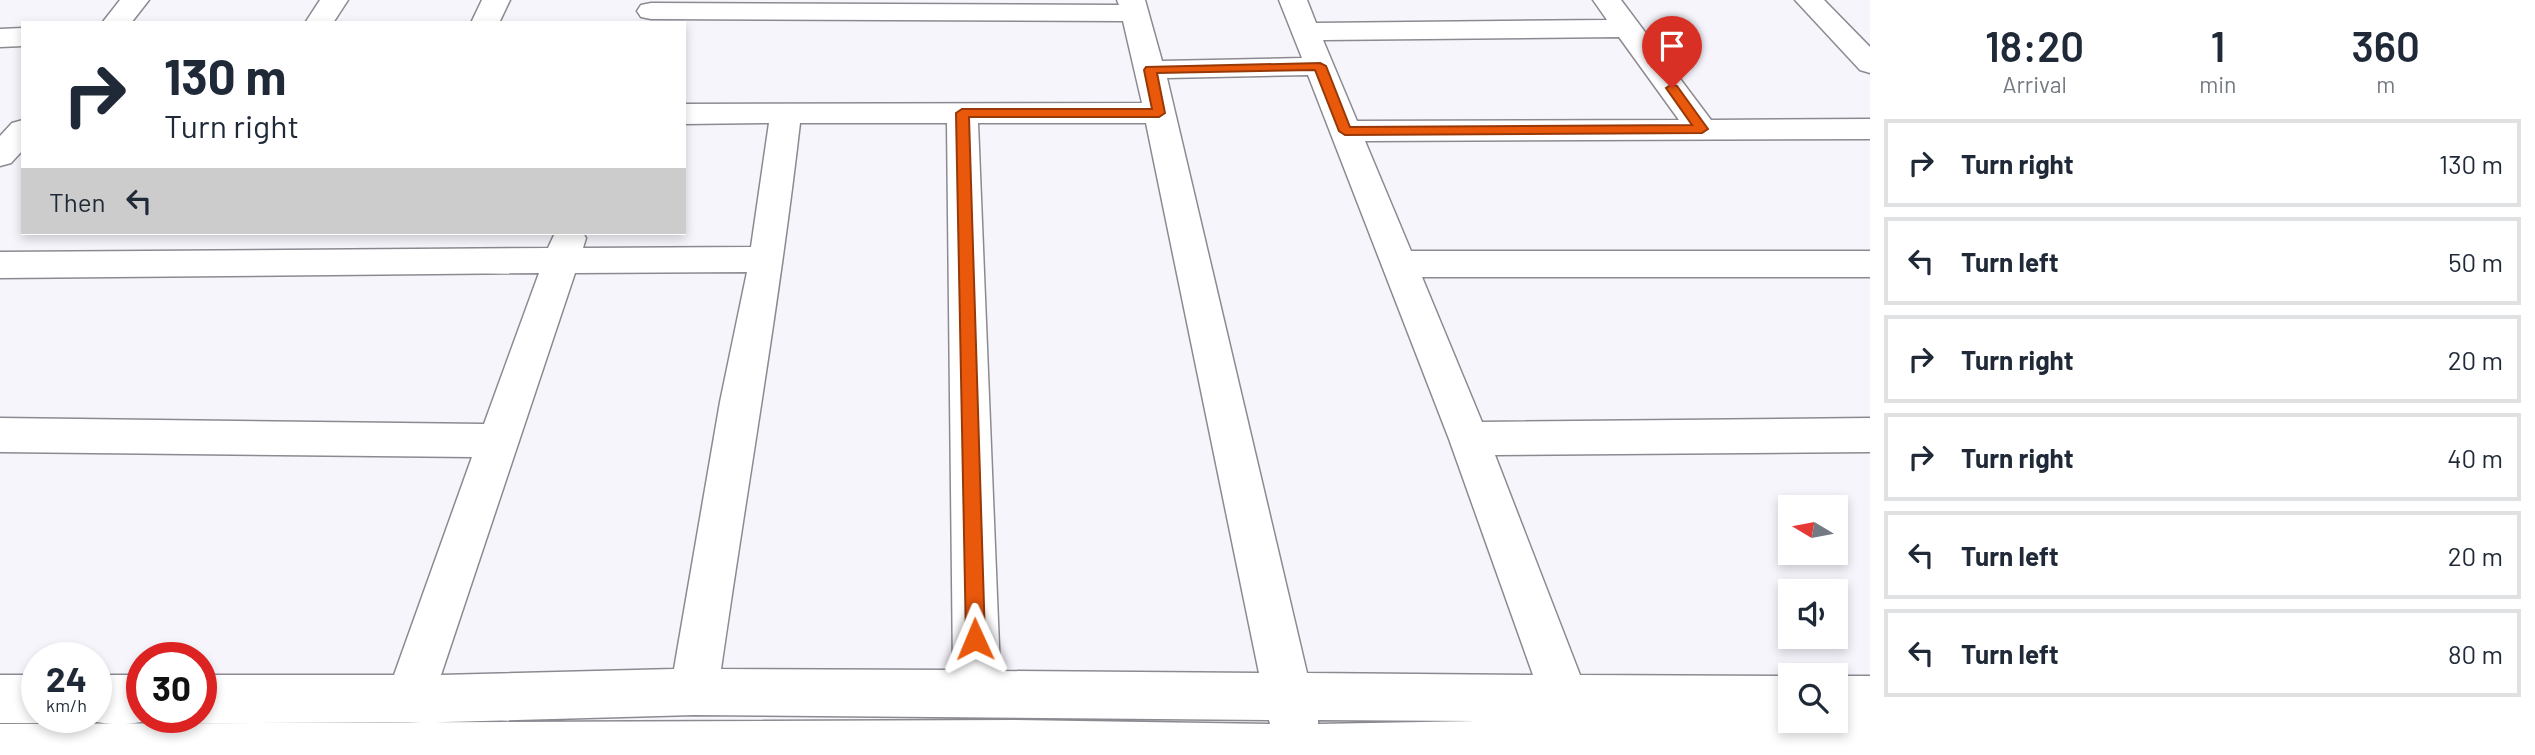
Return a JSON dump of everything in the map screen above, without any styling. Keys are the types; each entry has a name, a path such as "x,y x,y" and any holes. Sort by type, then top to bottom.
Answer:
{"street":[{"path":"118,21 135,0"},
{"path":"320,21 334,0"},
{"path":"486,21 496,0"},
{"path":"1608,0 1702,129"},
{"path":"1809,0 1870,64"},
{"path":"1834,0 1870,37"},
{"path":"651,11 1132,6 1150,70 1301,752"},
{"path":"1566,701 1469,439 1299,16 1628,28"},
{"path":"0,38 21,37"},
{"path":"1150,70 1320,66"},
{"path":"694,692 740,402 768,259 786,113"},
{"path":"962,113 977,694"},
{"path":"686,114 1159,113"},
{"path":"1345,131 1870,129"},
{"path":"0,156 21,132"},
{"path":"165,262 183,235"},
{"path":"0,265 165,262 366,247 566,246 768,259"},
{"path":"409,699 566,246"},
{"path":"1399,264 1870,264"},
{"path":"0,435 499,441"},
{"path":"1469,439 1870,435"},
{"path":"217,699 409,699 694,692 1566,701 1778,700"},
{"path":"0,699 21,699"},
{"path":"1848,700 1870,700"},
{"path":"0,749 1301,752 1590,744 1870,748"}],"route":[{"path":"975,639 962,113 1159,113 1150,70 1320,66 1345,131 1702,129 1672,88"}]}
